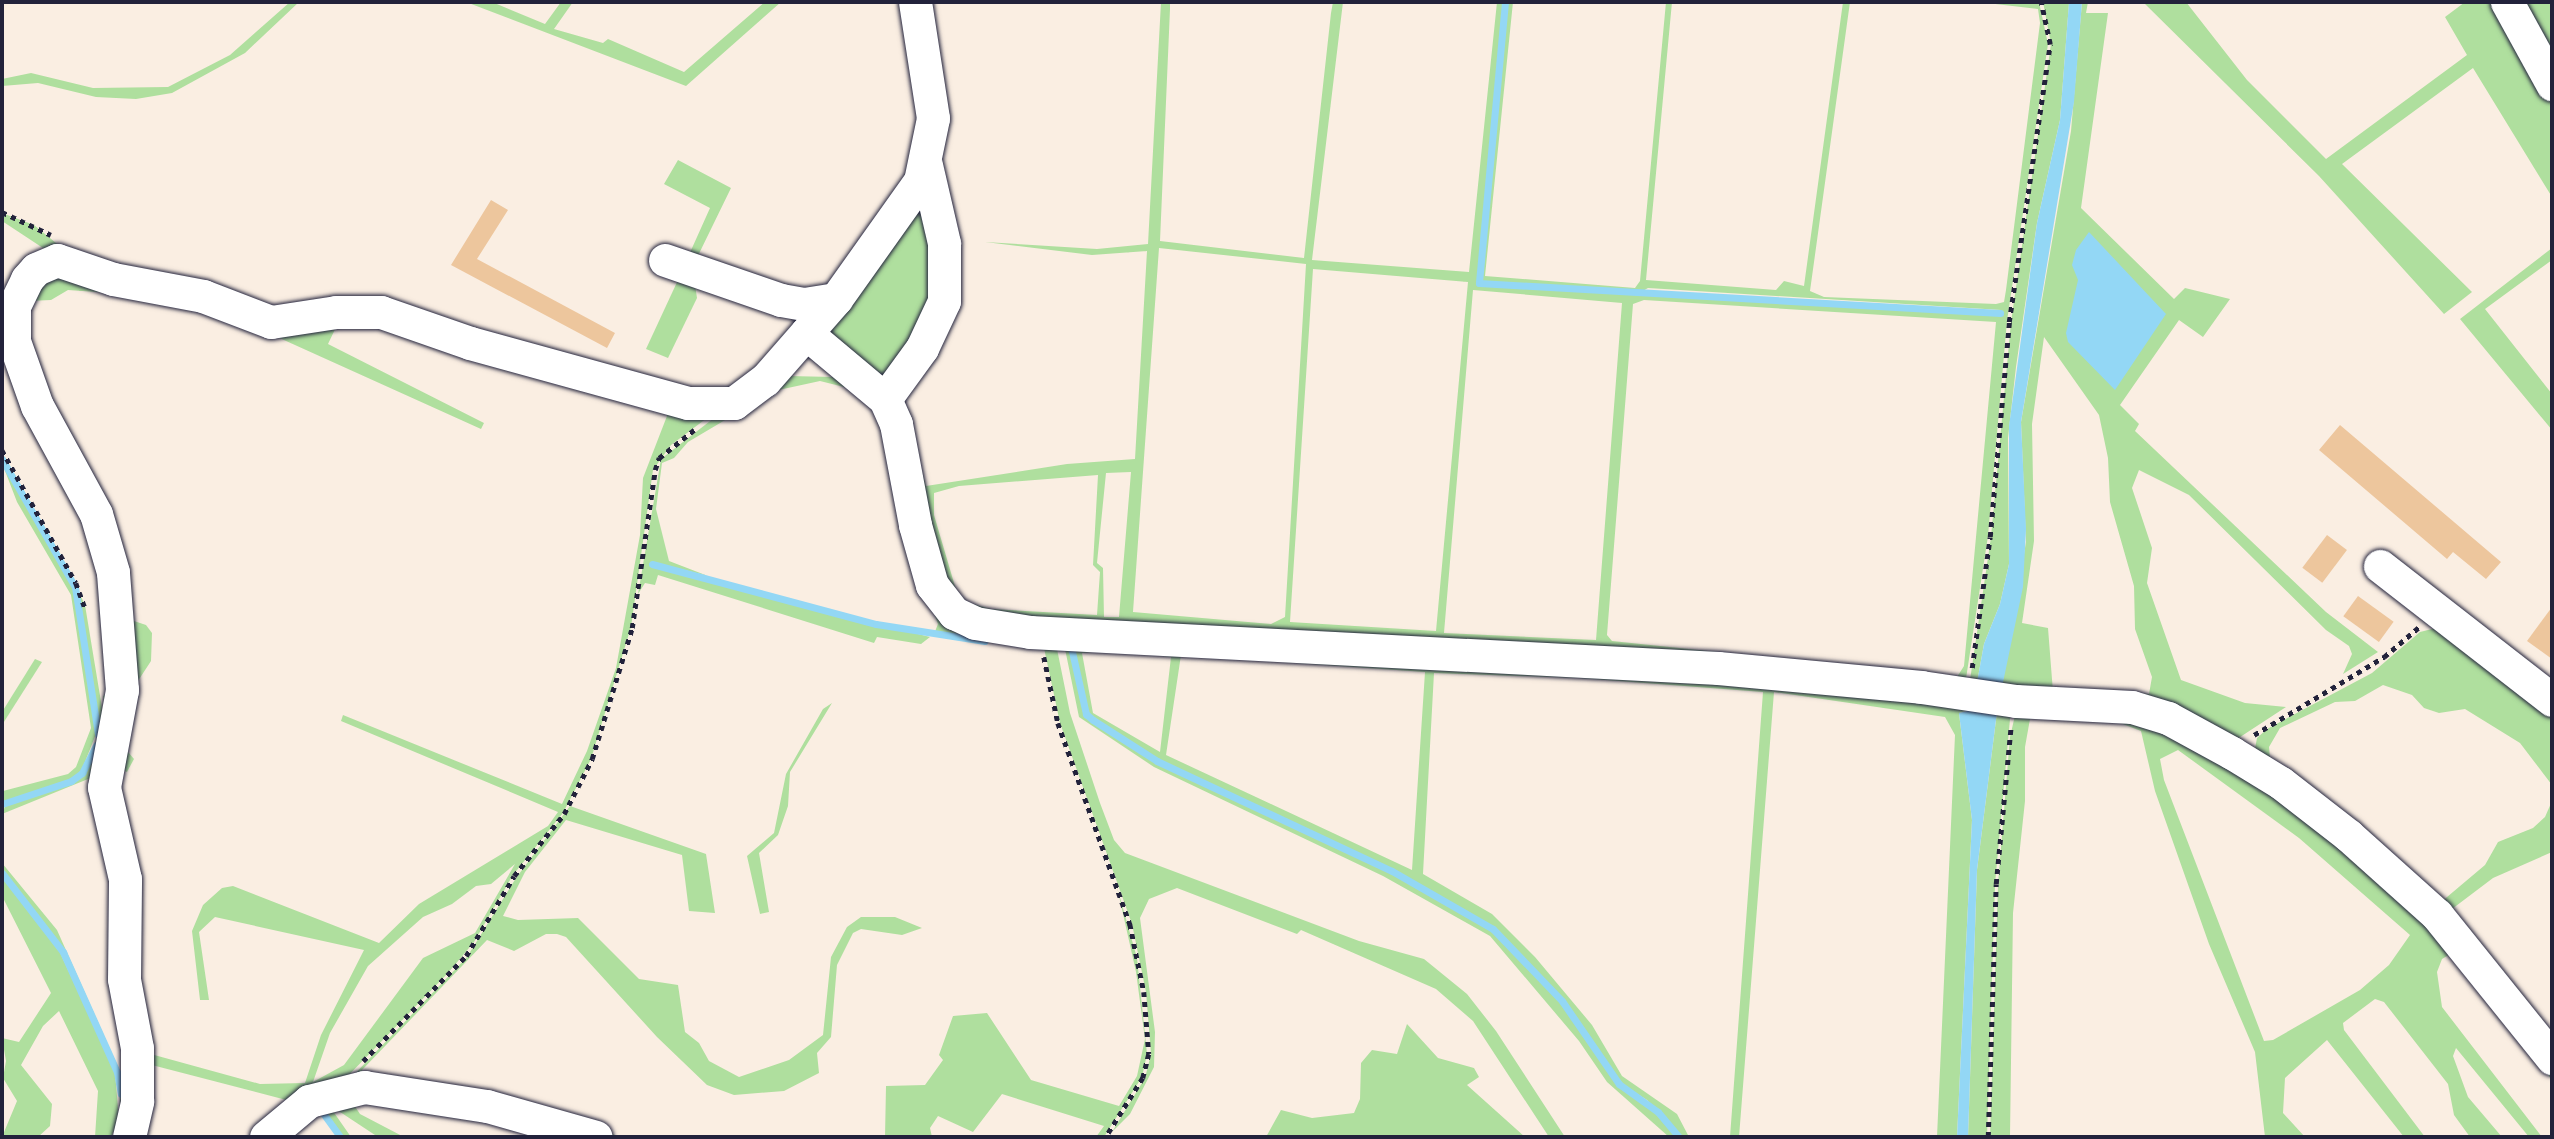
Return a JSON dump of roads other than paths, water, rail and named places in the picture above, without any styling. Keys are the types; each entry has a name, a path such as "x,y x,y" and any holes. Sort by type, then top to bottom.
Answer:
{"street":[{"path":"129,1137 137,1101 137,1048 124,979 125,879 104,788 122,690 113,572 96,514 37,406 14,341 15,306 27,279 36,269 57,260 113,279 203,296 271,322 336,312 381,312 470,343 688,403 734,403 751,394 836,299 907,204 926,166 933,118 915,2"},
{"path":"2507,2 2552,84"},
{"path":"885,399 922,348 944,301 944,243 926,166"},
{"path":"665,260 781,300 804,304 836,299"},
{"path":"806,333 885,399 896,424 915,524 940,600 975,623 1039,632 1718,668 1969,693 2011,700 2132,707 2168,718 2232,753 2281,783 2349,836 2437,915 2552,1058"},
{"path":"2380,566 2552,700"},
{"path":"267,1137 309,1101 337,1090 364,1087 487,1106 596,1137"}],"water":[{"path":"2069,2 2082,2 2074,102 2021,422 2026,529 2023,587 2001,692 1976,688 1984,644 2000,604 2009,564 2009,426 2037,223 2060,120"},
{"path":"2089,232 2166,314 2115,390 2068,342 2066,333 2078,280 2072,265 2076,250"},
{"path":"1998,704 1977,870 1968,1137 1957,1137 1972,820 1959,713"}],"waterway":[{"path":"1505,2 1479,283 2000,313"},
{"path":"2,459 75,587 98,734"},
{"path":"652,564 876,624 985,641"},
{"path":"1071,647 1086,714 1093,720 1157,761 1392,871 1493,929 1562,1001 1619,1084 1658,1112 1679,1137"},
{"path":"2,804 71,781 82,773 96,745"},
{"path":"2,873 63,952 117,1072 121,1094"},
{"path":"320,1109 340,1137"}]}
